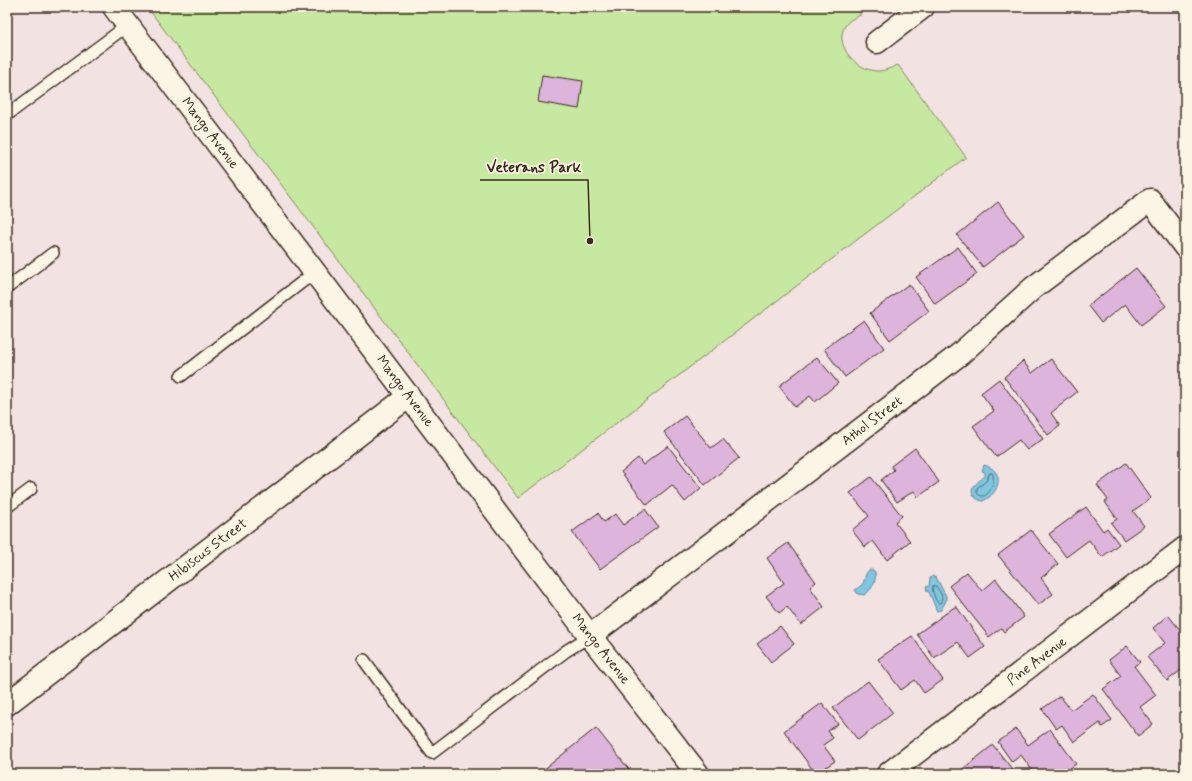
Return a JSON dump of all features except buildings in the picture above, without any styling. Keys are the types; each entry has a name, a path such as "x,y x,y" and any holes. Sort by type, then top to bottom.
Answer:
{"street":[{"name":"Mango Avenue","path":"114,7 590,636 698,774"},
{"path":"876,42 923,7"},
{"name":"Athol Street","path":"590,636 960,354 1033,288 1150,200 1185,247"},
{"name":"Hibiscus Street","path":"7,704 409,396"},
{"name":"Pine Avenue","path":"888,774 1185,548"}],"lane":[{"path":"7,115 128,25"},
{"path":"7,288 53,252"},
{"path":"181,376 315,272"},
{"path":"7,507 31,489"},
{"path":"364,660 432,753 566,651 590,636"}],"green space":[{"path":"147,7 855,7 861,15 850,21 844,29 842,37 844,47 849,56 866,69 877,71 885,70 898,65 966,157 518,498"}],"water":[{"path":"984,465 996,472 998,482 997,488 983,501 977,499 973,495 972,490 985,476 985,472 982,471"},
{"path":"869,570 873,570 875,572 873,585 864,595 858,594 855,590 863,584"},
{"path":"933,576 936,577 946,596 946,601 941,610 937,611 926,587 929,586 930,578"}],"place":[{"name":"Veterans Park","path":"590,241"}]}
